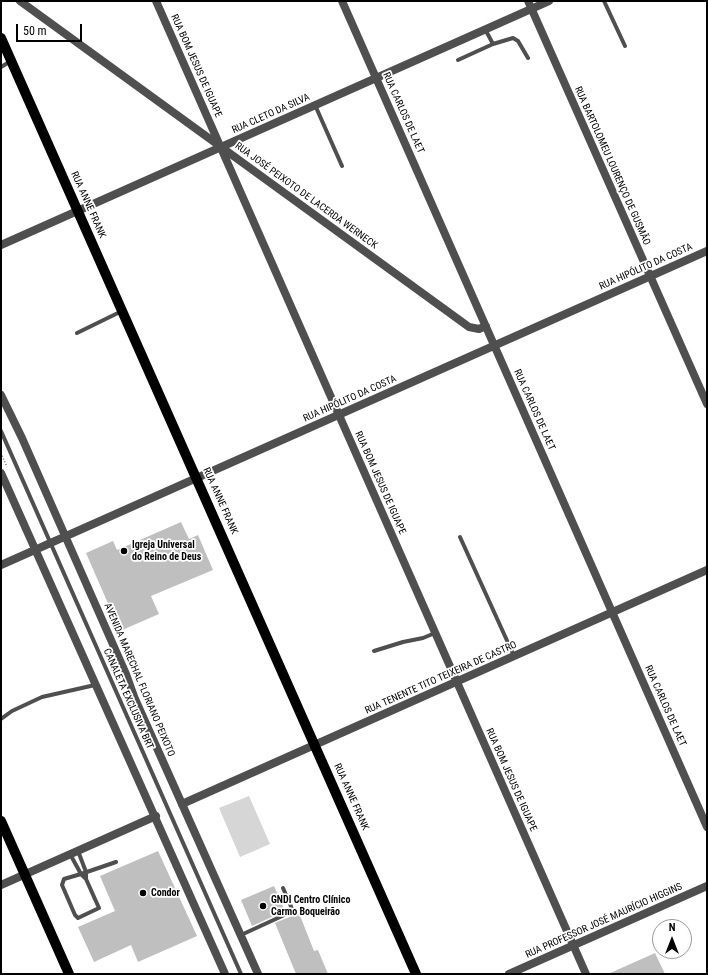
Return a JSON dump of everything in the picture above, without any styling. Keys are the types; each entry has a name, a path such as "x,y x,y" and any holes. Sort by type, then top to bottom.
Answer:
{"main road":[{"name":"RUA ANNE FRANK","path":"1,38 416,974"},
{"path":"1,821 69,974"}],"street":[{"name":"RUA JOSÉ PEIXOTO DE LACERDA WERNECK","path":"20,1 470,328 479,329 486,326"},
{"name":"RUA BOM JESUS DE IGUAPE","path":"156,1 586,974"},
{"name":"RUA CARLOS DE LAET","path":"342,1 707,827"},
{"name":"RUA CLETO DA SILVA","path":"1,245 485,30 530,5 549,1"},
{"name":"RUA BARTOLOMEU LOURENÇO DE GUSMÃO","path":"530,5 707,404"},
{"name":"RUA HIPÓLITO DA COSTA","path":"1,565 707,251"},
{"name":"AVENIDA MARECHAL FLORIANO PEIXOTO","path":"1,395 66,536 182,804 258,974"},
{"path":"1,473 95,685 156,816 225,974"},
{"name":"RUA TENENTE TITO TEIXEIRA DE CASTRO","path":"182,804 707,570"},
{"path":"1,885 156,816"},
{"name":"RUA PROFESSOR JOSÉ MAURÍCIO HIGGINS","path":"509,974 707,886"}],"lane":[{"path":"604,1 625,46"},
{"path":"485,30 493,44"},
{"path":"458,60 493,44 513,38 518,41 528,58"},
{"path":"1,67 11,60"},
{"path":"315,105 342,166"},
{"path":"77,333 122,311"},
{"name":"CANALETA EXCLUSIVA BRT","path":"1,431 241,974"},
{"path":"460,536 514,656"},
{"path":"374,651 403,642 424,638 435,633"},
{"path":"1,719 12,711 42,697 95,685"},
{"path":"74,852 86,872 86,879"},
{"path":"74,852 81,874 86,879 100,908 78,918 75,915 62,885 64,879 81,874 116,862"},
{"path":"240,935 293,912 282,888"}],"shaded area":[{"path":"249,796 270,844 240,857 219,808"}],"building":[{"path":"181,522 189,539 198,535 213,570 151,596 159,614 120,631 86,553 113,541 117,550"},
{"name":"Condor","path":"158,851 197,936 138,962 131,945 94,962 78,927 115,911 100,876"},
{"name":"GNDI Centro Clínico Carmo Boqueirão","path":"274,886 285,911 252,926 241,900"},
{"path":"299,913 314,951 318,950 328,974 296,974 275,923"},
{"path":"652,954 652,959 658,959 665,974 608,974"}],"place":[{"name":"Igreja Universal do Reino de Deus","path":"124,551"},
{"name":"Condor","path":"143,893"},
{"name":"GNDI Centro Clínico Carmo Boqueirão","path":"263,906"}]}
